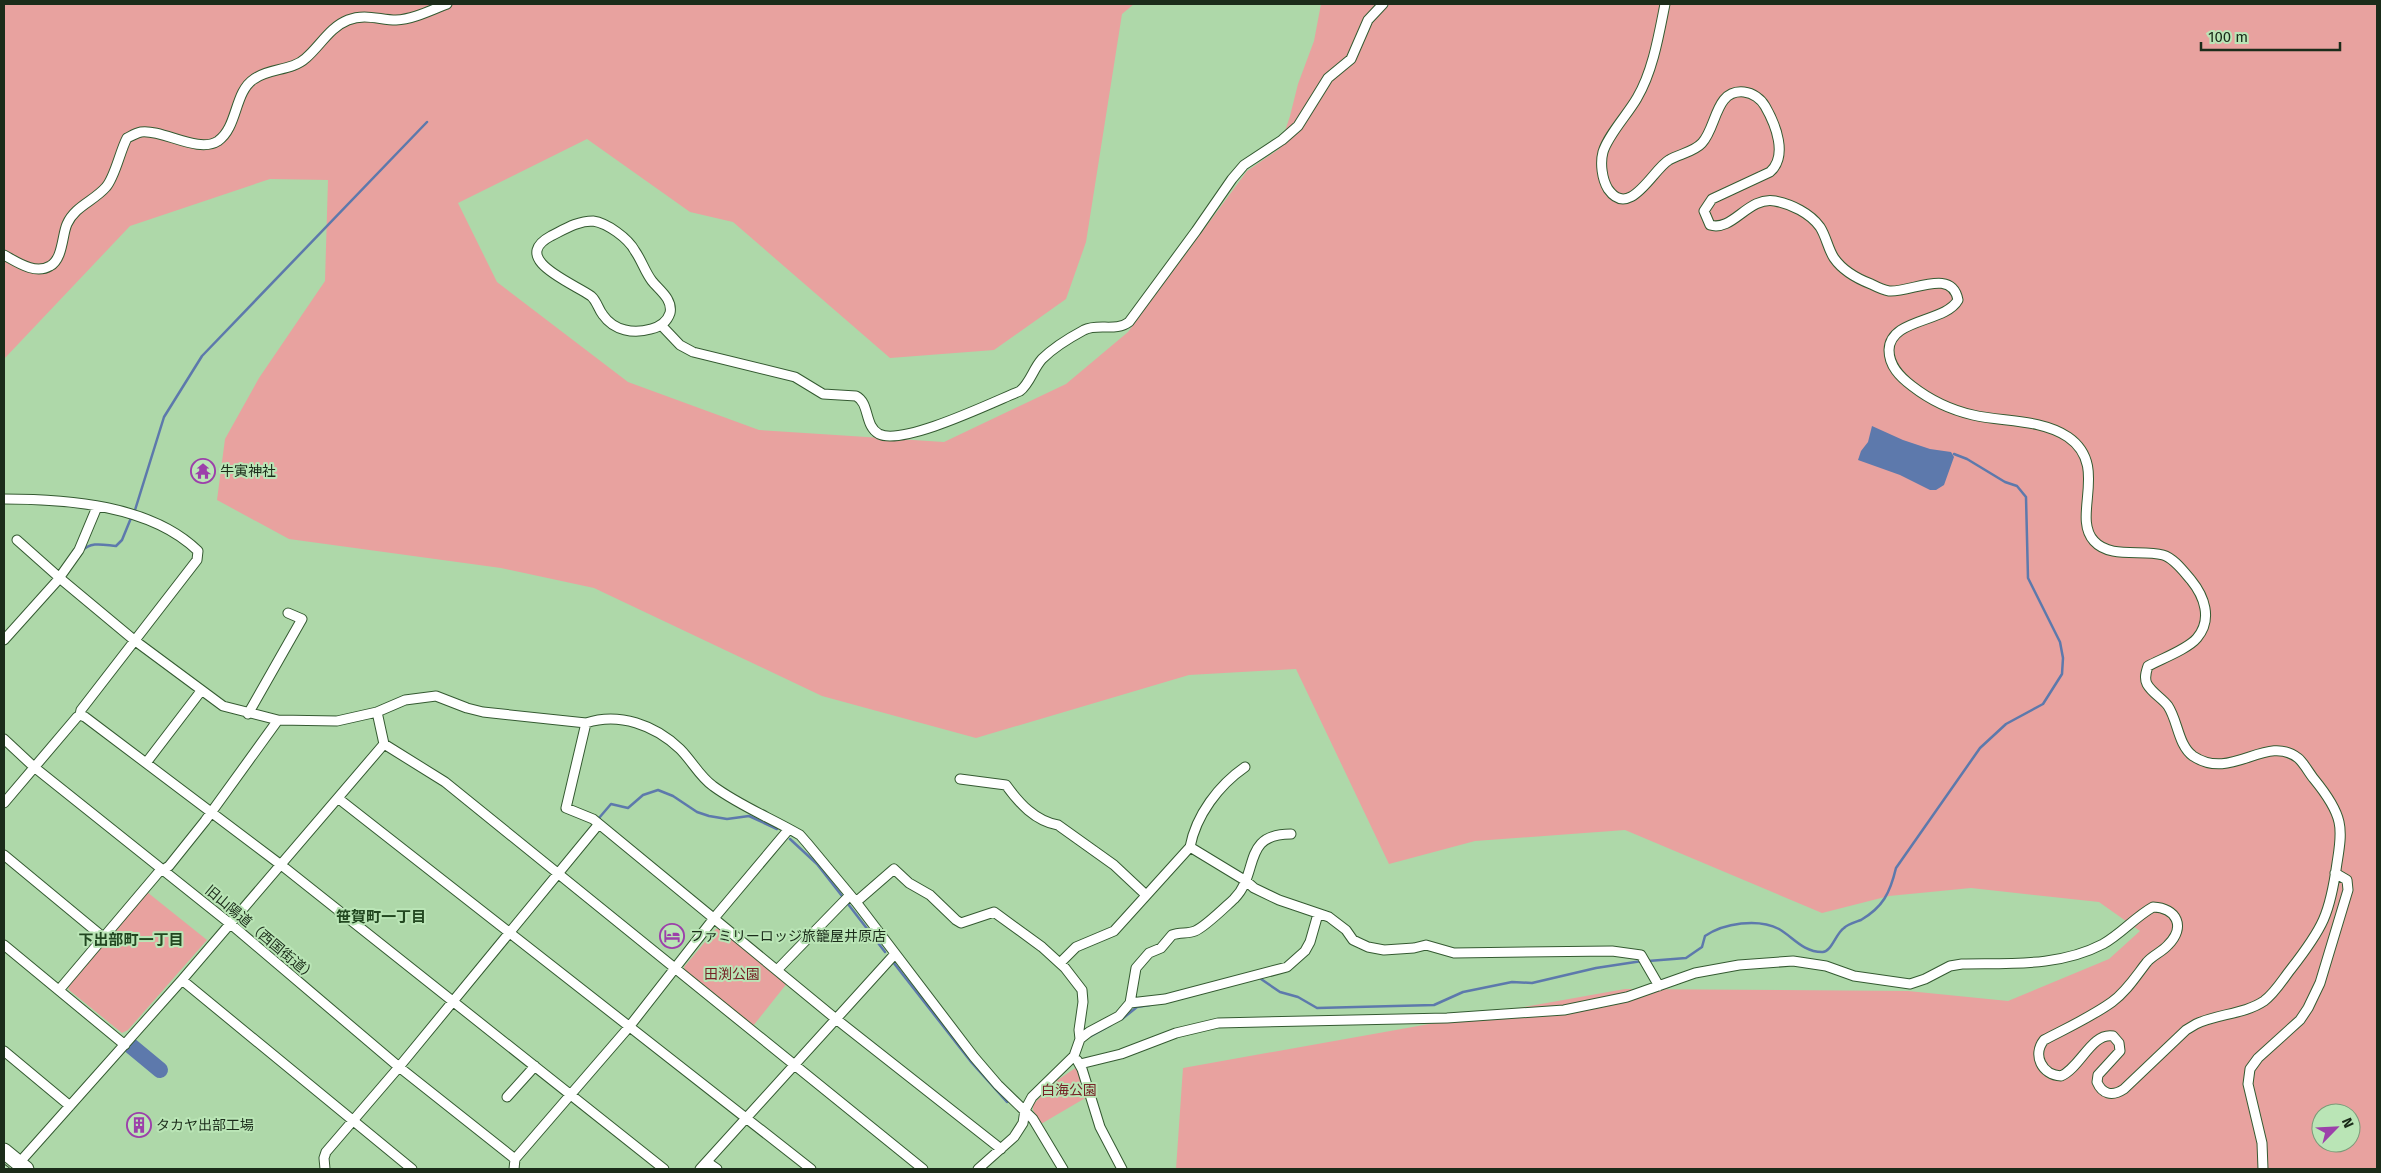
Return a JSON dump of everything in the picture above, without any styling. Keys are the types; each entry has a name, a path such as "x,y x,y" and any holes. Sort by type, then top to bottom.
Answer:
{"highway":[{"path":"4,1151 23,1166"}],"street":[{"path":"4,255 25,266 40,269 52,266 57,259 67,223 76,210 108,186 127,138 140,132 152,132 201,145 218,141 227,131 245,90 252,80 305,59 331,31 347,20 366,16 394,20 409,19 447,4"},
{"path":"661,325 680,346 693,352 795,377 822,394 856,396 863,403 870,426 876,432 885,436 920,431 1020,391 1026,386 1043,358 1084,330 1093,327 1120,326 1129,322 1244,165 1282,140 1298,126 1328,78 1351,59 1368,20 1383,4"},
{"path":"1080,1064 1122,1054 1176,1032 1218,1024 1447,1018 1564,1010 1627,997 1695,973 1793,960 1826,966 1854,976 1910,984 1950,966 1962,964 2043,962 2068,958 2105,943 2153,907 2167,909 2175,915 2178,925 2175,936 2168,946 2153,956 2114,1001 2044,1040 2040,1045 2038,1054 2043,1068 2049,1074 2061,1076 2076,1066 2098,1039 2113,1036 2119,1043 2120,1051 2098,1075 2096,1082 2104,1092 2114,1094 2124,1090 2186,1030 2196,1024 2265,1001 2302,956 2322,926 2333,892 2340,837 2339,820 2321,788 2298,759 2285,752 2269,750 2234,763 2216,764 2202,761 2191,754 2184,746 2173,715 2167,705 2146,682 2145,674 2148,666 2197,638 2204,622 2206,605 2194,584 2172,561 2163,555 2112,550 2101,547 2094,541 2087,532 2089,476 2081,449 2069,437 2056,430 1974,415 1952,409 1923,393 1900,377 1892,365 1889,351 1890,340 1906,326 1953,308 1958,300 1956,291 1950,284 1941,282 1888,291 1862,280 1846,271 1834,259 1820,227 1809,216 1779,202 1765,200 1758,202 1724,224 1716,227 1710,225 1704,211 1712,199 1770,172 1776,167 1779,159 1780,152 1774,127 1765,105 1758,98 1743,92 1729,95 1720,106 1702,145 1662,165 1637,194 1622,198 1614,195 1608,189 1602,170 1604,150 1638,96 1648,72 1665,4"},
{"path":"593,221 607,226 632,247 648,276 665,296 670,311 667,319 661,325 635,332 615,326 602,315 593,298 566,283 539,260 536,254 540,244 581,222 593,221"},
{"path":"4,499 64,501 136,516 176,532 198,551 197,560 81,710 80,715 4,803"},
{"path":"4,640 59,577 79,550 97,507"},
{"path":"17,540 134,640 201,691 223,706 248,714 278,720 337,721 377,712 405,700 436,696 483,712 586,723 601,718 615,718 658,732 680,750 711,785 734,801 788,828 807,843 853,899 974,1057 1037,1124 1063,1169"},
{"path":"248,714 302,619 288,613"},
{"path":"146,763 201,691"},
{"path":"377,712 384,744 445,782 793,1066 923,1169"},
{"path":"80,715 86,717 282,865 664,1169"},
{"path":"59,990 103,936 163,870 169,866 278,720"},
{"path":"586,723 566,808 592,819 715,917 836,1019 1001,1150"},
{"name":"旧山陽道（西国街道）","path":"4,739 34,766 229,924 399,1068 515,1159"},
{"path":"23,1166 70,1106 282,865 384,744"},
{"path":"1060,963 1076,947 1114,932 1190,847 1210,802 1222,786 1245,767"},
{"path":"960,779 1006,785 1014,796 1031,812 1048,823 1058,825 1114,864 1146,895"},
{"path":"339,799 810,1169"},
{"path":"325,1169 324,1158 326,1152 399,1068 598,825"},
{"path":"514,1169 515,1159 629,1027 788,828"},
{"path":"1080,1039 1119,1016 1130,1003 1133,976 1136,968 1148,953 1161,948 1172,935 1195,931 1234,898 1246,881 1253,855 1260,843 1279,834 1291,834"},
{"path":"1190,847 1246,881 1254,888 1279,900 1329,917 1346,930 1353,940 1368,947 1384,950 1414,948 1426,945 1454,952 1612,951 1641,955 1659,986"},
{"path":"4,855 103,936"},
{"path":"778,969 853,899 894,869 909,883 930,895 956,920 966,923 994,912 1060,963 1082,990 1080,1039 1074,1056 1032,1097 1025,1110 1023,1123 1001,1150 978,1169"},
{"path":"2263,1169 2262,1143 2248,1076 2253,1063 2300,1020 2315,995 2348,890 2347,880 2335,873"},
{"path":"1130,1003 1165,999 1287,967 1305,951 1310,942 1318,914"},
{"path":"4,947 125,1045"},
{"path":"700,1169 894,954"},
{"path":"182,980 412,1169"},
{"path":"4,1051 70,1106"},
{"path":"1074,1056 1080,1064 1100,1127 1122,1169"},
{"path":"507,1097 535,1066"},
{"path":"707,1162 717,1169"}],"green space":[{"path":"4,4 1134,4 1122,14 1086,242 1066,299 994,350 890,358 733,222 690,212 587,139 458,203 497,282 628,382 759,430 944,442 1066,384 1128,332 1247,171 1279,149 1298,84 1314,41 1321,4 2377,4 2377,1169 1176,1169 1183,1068 1625,989 1908,991 2008,1001 2109,959 2140,931 2099,902 1971,888 1889,896 1822,913 1625,830 1475,841 1389,864 1296,669 1189,675 976,738 822,696 594,588 501,568 289,539 217,500 225,439 259,378 325,281 328,180 270,179 130,226 4,359"},
{"path":"147,892 207,940 128,1030 122,1033 69,990 68,986"},
{"name":"田渕公園","path":"720,928 788,982 753,1026 686,973 684,967 716,929"},
{"name":"白海公園","path":"1077,1067 1087,1097 1041,1124 1033,1110 1033,1105 1053,1083"}],"water":[{"path":"1872,426 1903,440 1930,449 1951,452 1954,457 1944,485 1936,490 1930,490 1900,475 1858,460 1861,451 1868,442"}],"waterway":[{"path":"135,510 164,417 202,356 427,122"},
{"path":"1648,961 1686,958 1702,947 1705,936 1731,925 1751,923 1779,929 1809,950 1822,952 1828,949 1844,928 1869,915 1880,904 1888,892 1896,868 1980,748 2006,724 2043,704 2062,674 2063,658 2060,642 2028,578 2026,497 2017,486 2005,482 1967,459 1954,454"},
{"path":"82,551 94,545 116,546 122,540 131,518"},
{"path":"599,818 611,804 628,808 643,795 658,790 673,796 697,812 709,816 727,819 749,816 777,829"},
{"path":"790,839 817,864 842,896"},
{"path":"848,904 885,952"},
{"path":"1261,979 1280,992 1298,997 1317,1008 1434,1005 1463,992 1512,982 1532,983 1596,968 1642,961"},
{"path":"893,962 972,1063 1007,1102"},
{"path":"1122,1019 1137,1007 1150,1005"},
{"path":"1091,1036 1111,1025"},
{"path":"131,1046 160,1070"}],"railway":[{"path":"4,1166 8,1169"}],"place":[{"name":"牛寅神社","path":"203,471"},
{"name":"ファミリーロッジ旅籠屋井原店","path":"672,936"},
{"name":"タカヤ出部工場","path":"139,1125"}],"district":[{"name":"笹賀町一丁目","path":"381,917"},
{"name":"下出部町一丁目","path":"131,940"}]}
